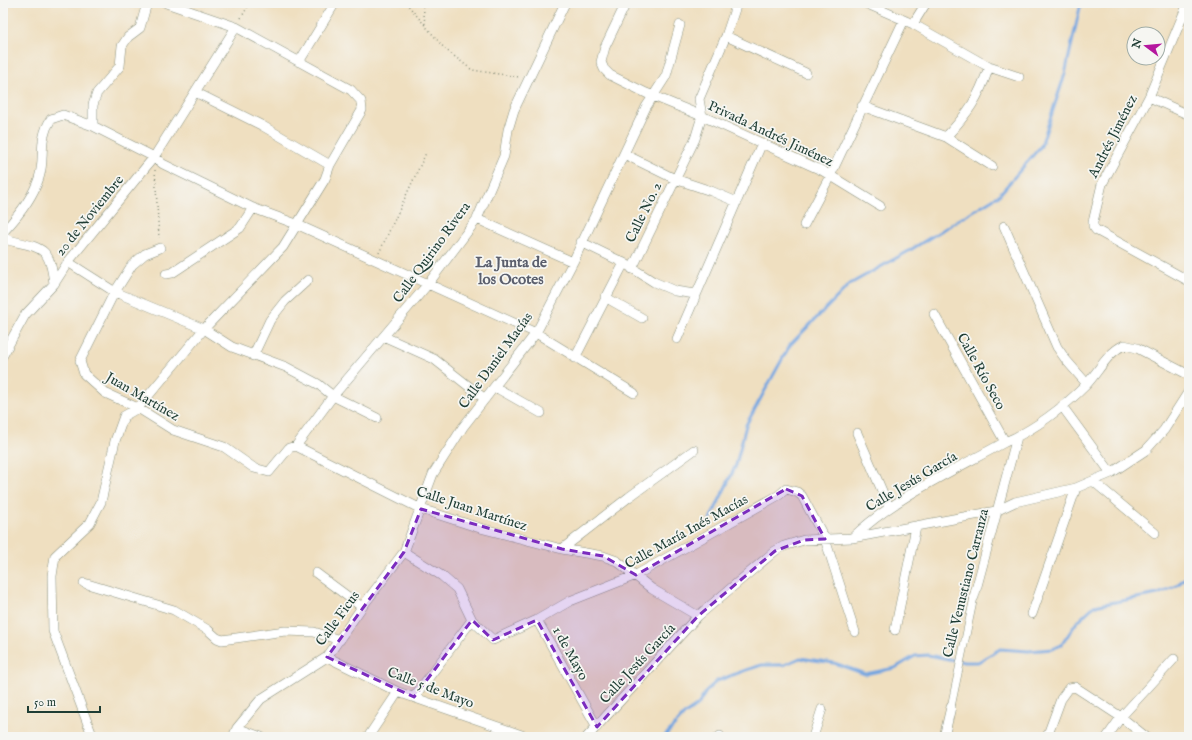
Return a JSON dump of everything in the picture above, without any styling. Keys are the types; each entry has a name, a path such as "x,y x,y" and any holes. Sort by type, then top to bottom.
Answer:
{"street":[{"path":"93,126 93,105 97,92 120,66 122,46 128,37 140,28 147,3"},
{"path":"92,735 53,631 52,576 55,556 90,523 101,502 116,441 124,416 138,408 204,329 282,247 325,179 330,165 362,110 361,101 351,90 236,27 166,3"},
{"path":"299,62 335,3"},
{"name":"Calle Quirino Rivera","path":"296,446 333,396 385,337 428,284 477,219 504,156 508,130 514,110 565,3"},
{"path":"626,3 605,47 601,62 604,69 610,75 650,95"},
{"path":"702,116 699,99 726,36 737,3"},
{"path":"865,3 913,24 989,67 1019,77"},
{"path":"913,24 926,3"},
{"name":"Andrés Jiménez","path":"1189,3 1148,97 1102,184 1093,226 1096,230 1189,281"},
{"path":"804,225 830,176 904,20"},
{"name":"Calle Daniel Macías","path":"421,509 433,474 462,427 536,333 573,262 581,242 646,107 650,95 666,76 680,25"},
{"name":"20 de Noviembre","path":"3,355 25,315 54,284 68,262 154,157 236,27"},
{"path":"726,36 806,73"},
{"path":"946,137 966,115 980,94 989,67"},
{"path":"195,92 261,125 330,165"},
{"name":"Privada Andrés Jiménez","path":"650,95 762,143 830,176 880,206"},
{"path":"1148,97 1189,115"},
{"path":"862,106 946,137 992,166"},
{"path":"54,284 52,266 46,252 34,246 8,240 3,235 5,230 27,202 40,178 44,129 51,119 63,115 93,126 154,157 163,164 253,208 296,224 536,333 634,393"},
{"name":"Calle No. 2","path":"632,269 695,139 702,116"},
{"path":"677,339 695,294 762,143"},
{"path":"624,154 675,179 711,191 737,202"},
{"path":"166,274 172,273 240,228 253,208"},
{"path":"477,219 573,262"},
{"path":"1004,226 1057,347 1087,384"},
{"path":"581,242 624,263 654,282 676,291 695,294"},
{"path":"115,292 132,265 145,254 160,248"},
{"path":"68,262 115,292 204,329 232,347 286,368 318,384 333,396 377,418"},
{"path":"575,358 624,263"},
{"path":"253,356 270,320 285,301 308,280"},
{"name":"Juan Martínez","path":"115,292 80,362 84,374 105,393 138,408 173,430 224,447 254,468 269,472 289,448 296,446"},
{"path":"605,298 642,318"},
{"name":"Calle Río Seco","path":"934,314 1005,442"},
{"path":"385,337 434,360 485,399"},
{"name":"Calle Jesús García","path":"586,737 698,616 775,551 784,546 804,540 852,538 888,507 1005,442 1017,437 1062,406 1087,384 1114,349 1124,344 1138,348 1189,375"},
{"path":"494,387 541,413"},
{"path":"852,538 996,511 1015,502 1076,488 1093,481 1111,473 1146,450 1164,430 1189,391"},
{"path":"1062,406 1111,473"},
{"path":"857,433 888,507"},
{"name":"Calle Venustiano Carranza","path":"944,737 974,597 1017,437"},
{"name":"Calle Juan Martínez","path":"296,446 421,509 480,528 562,549 603,556 617,561 636,575"},
{"path":"562,549 629,497 694,450"},
{"path":"1093,481 1155,532"},
{"path":"1032,614 1076,488"},
{"name":"Calle María Inés Macías","path":"537,620 570,601 636,575 779,495 786,489 797,492 802,496 825,539"},
{"name":"Calle Ficus","path":"233,737 237,728 261,699 327,656 404,552 421,509"},
{"path":"895,630 916,527"},
{"path":"825,539 855,632"},
{"name":"1 de Mayo","path":"404,552 442,576 457,589 472,620 493,640 537,620 596,727"},
{"path":"316,573 362,607"},
{"path":"636,575 652,589 698,616"},
{"path":"84,583 174,610 222,640 285,631 314,632 340,640"},
{"path":"414,697 472,620"},
{"name":"Calle 5 de Mayo","path":"327,656 398,692 527,737"},
{"path":"1107,737 1122,717 1174,659"},
{"path":"1047,737 1062,699 1069,688 1075,687 1122,717 1146,737"},
{"path":"368,737 398,692"},
{"path":"813,737 822,709"},
{"path":"237,728 261,737"}],"path":[{"path":"236,27 250,3"},
{"path":"406,3 445,49 472,70 530,79"},
{"path":"423,3 425,25"},
{"path":"376,261 426,153"},
{"path":"154,157 160,248"}],"highlighted area":[{"path":"786,489 802,496 825,539 804,540 775,551 698,616 597,727 537,620 493,640 472,620 414,697 327,657 404,552 421,509 562,549 603,556 636,575"}],"waterway":[{"path":"710,520 736,465 746,425 790,345 850,284 907,252 999,195 1041,146 1065,74 1081,3"},
{"path":"664,737 685,714 698,705 707,690 717,681 762,665 784,665 800,658 834,663 865,674 895,668 915,656 928,655 964,662 978,662 1000,649 1028,651 1053,649 1062,644 1077,622 1094,606 1158,594 1176,586 1189,575"}],"district":[{"name":"La Junta de los Ocotes","path":"511,270"}]}
